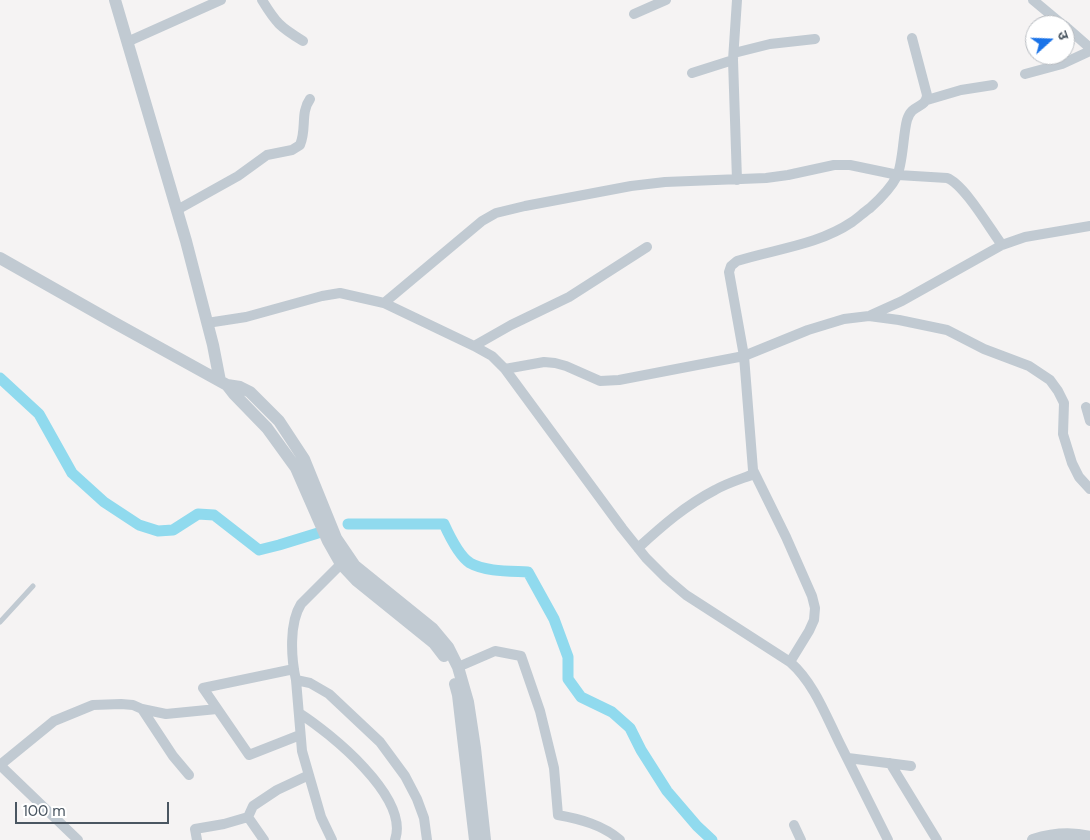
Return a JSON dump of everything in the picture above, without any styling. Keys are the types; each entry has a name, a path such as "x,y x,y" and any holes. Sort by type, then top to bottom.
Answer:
{"street":[{"path":"116,0 177,210 223,383"},
{"path":"127,42 221,0"},
{"path":"262,0 274,21 284,30 303,41"},
{"path":"634,14 666,0"},
{"path":"737,0 734,56 737,180"},
{"path":"1033,0 1051,15"},
{"path":"1025,74 1062,64 1090,49 1075,36"},
{"path":"912,38 926,90 926,100"},
{"path":"692,73 770,44 815,39"},
{"path":"790,662 809,631 814,620 815,608 812,596 786,537 754,474 744,356 729,272 731,266 737,261 746,258 806,244 852,222 881,197 898,175 908,119 916,107 924,104 926,100 961,90 993,85"},
{"path":"177,210 238,176 267,155 292,150 300,145 304,134 304,108 310,98"},
{"path":"384,303 482,221 496,213 631,186 665,182 737,180 788,175 834,165 850,165 898,175 947,178 952,180 964,192 1002,245"},
{"path":"504,370 544,362 555,363 566,366 593,380 606,381 744,356 808,330 844,320 869,316 902,301 1002,245 1026,237 1090,226"},
{"path":"474,346 511,324 569,298 647,247"},
{"path":"0,258 223,383 267,428 296,468 328,541 345,560 356,580 434,643 445,658 452,673 458,695 475,840"},
{"path":"207,323 246,318 322,296 340,294 384,303 492,356 638,548 666,578 686,595 790,662 808,681 888,840"},
{"path":"869,316 947,330 984,349 1029,366 1050,380 1064,403 1063,434 1069,456 1079,477 1090,489"},
{"path":"1086,408 1090,421"},
{"path":"638,548 672,518 703,496 754,474"},
{"path":"345,560 433,629 448,647 458,666 468,702 476,748 485,840"},
{"path":"332,840 322,817 302,751 294,669 293,625 296,611 301,604 345,560"},
{"path":"458,666 495,651 521,656 540,711 554,768 558,815 577,819 611,832 620,840"},
{"path":"294,669 203,688 249,755 300,734"},
{"path":"296,680 310,683 329,694 380,742 405,776 417,799 424,818 427,840"},
{"path":"78,840 0,765 48,725 93,705 121,704 166,714 218,709"},
{"path":"142,709 173,756 190,775"},
{"path":"298,713 315,723 345,750 366,770 387,795 396,827 395,840"},
{"path":"848,758 910,766"},
{"path":"890,763 937,840"},
{"path":"197,840 195,829 224,824 248,817 253,806 277,790 309,776"},
{"path":"248,817 264,840"},
{"path":"794,825 801,840"},
{"path":"1032,840 1047,835 1065,833 1090,837"}],"lane":[{"path":"0,622 33,586"}],"waterway":[{"path":"0,378 39,414 72,473 104,502 139,525 158,531 173,530 198,514 214,515 259,550 318,533"},
{"path":"348,524 444,524 458,550 470,563 491,570 528,572 554,619 568,657 568,679 581,697 612,712 630,728 641,750 667,791 697,826 712,840"}]}
